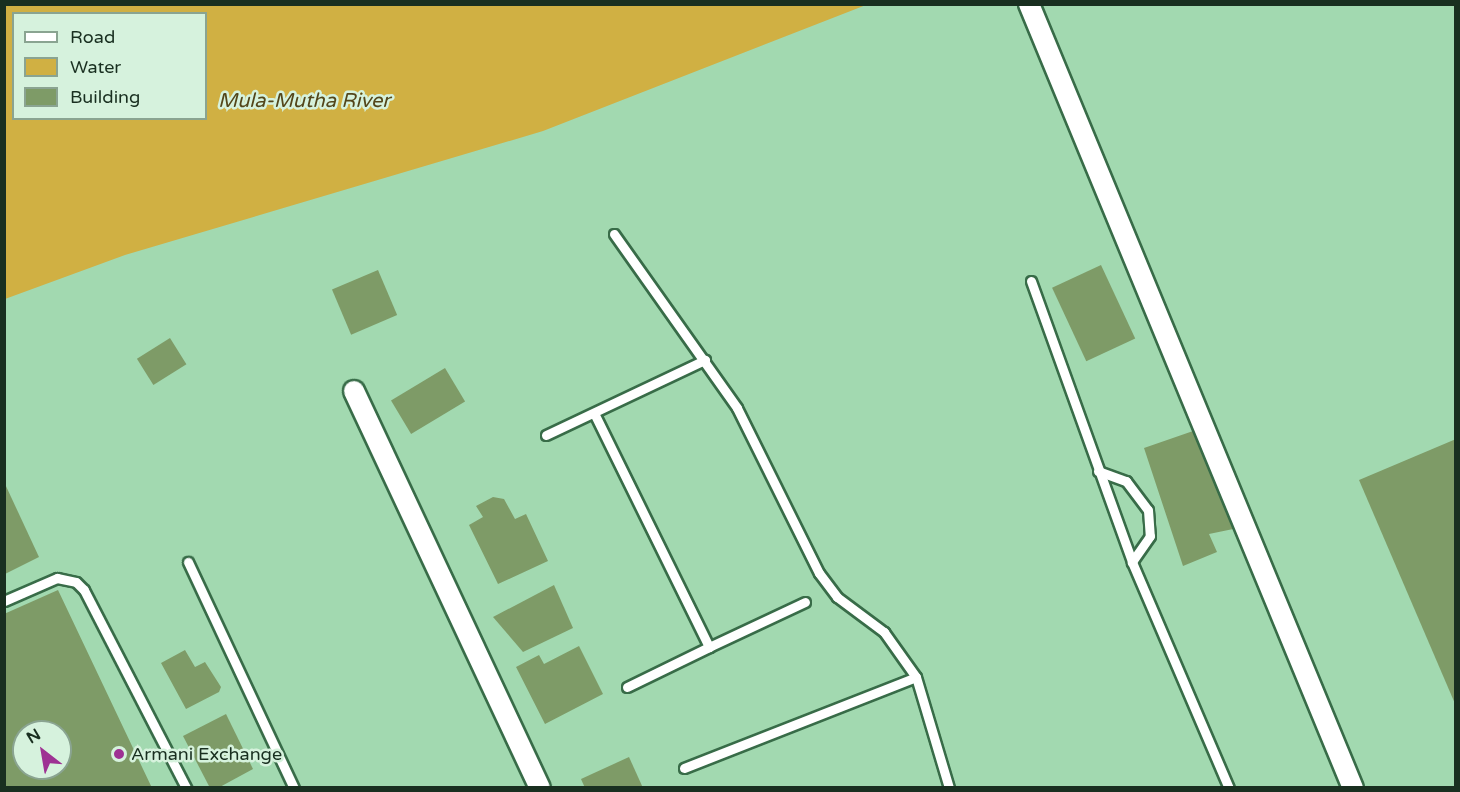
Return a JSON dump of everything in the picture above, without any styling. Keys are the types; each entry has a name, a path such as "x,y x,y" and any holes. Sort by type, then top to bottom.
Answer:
{"street":[{"path":"1029,4 1353,788"},
{"path":"354,391 540,788"}],"lane":[{"path":"614,234 737,408 819,573 837,597 884,632 916,676 950,788"},
{"path":"1030,280 1132,562 1229,788"},
{"path":"546,435 705,360"},
{"path":"594,413 709,647"},
{"path":"1098,471 1126,481 1148,510 1150,536 1132,562"},
{"path":"188,562 294,788"},
{"path":"4,601 51,580 76,582 84,590 186,788"},
{"path":"627,687 805,602"},
{"path":"684,768 916,676"}],"water":[{"name":"Mula-Mutha River","path":"5,4 866,4 543,131 125,255 5,299"}],"building":[{"path":"1101,265 1135,338 1086,361 1052,288"},
{"path":"378,270 397,315 351,335 332,290"},
{"path":"170,338 186,364 153,385 137,359"},
{"path":"445,368 465,401 411,434 391,400"},
{"path":"1196,430 1238,528 1209,534 1217,552 1183,566 1144,448"},
{"path":"1456,439 1456,706 1359,480"},
{"path":"5,484 39,557 5,574"},
{"path":"493,497 504,499 515,519 526,514 548,561 498,584 469,525 483,517 476,506"},
{"path":"554,585 573,628 523,652 493,617"},
{"path":"58,590 152,788 4,788 4,614"},
{"path":"579,646 603,694 545,724 516,667 539,655 544,664"},
{"path":"185,650 195,667 205,662 221,687 219,692 186,709 161,663"},
{"path":"226,714 253,769 218,788 210,788 183,736"},
{"path":"629,757 643,788 585,788 581,779"}],"place":[{"name":"Armani Exchange","path":"119,754"}]}
